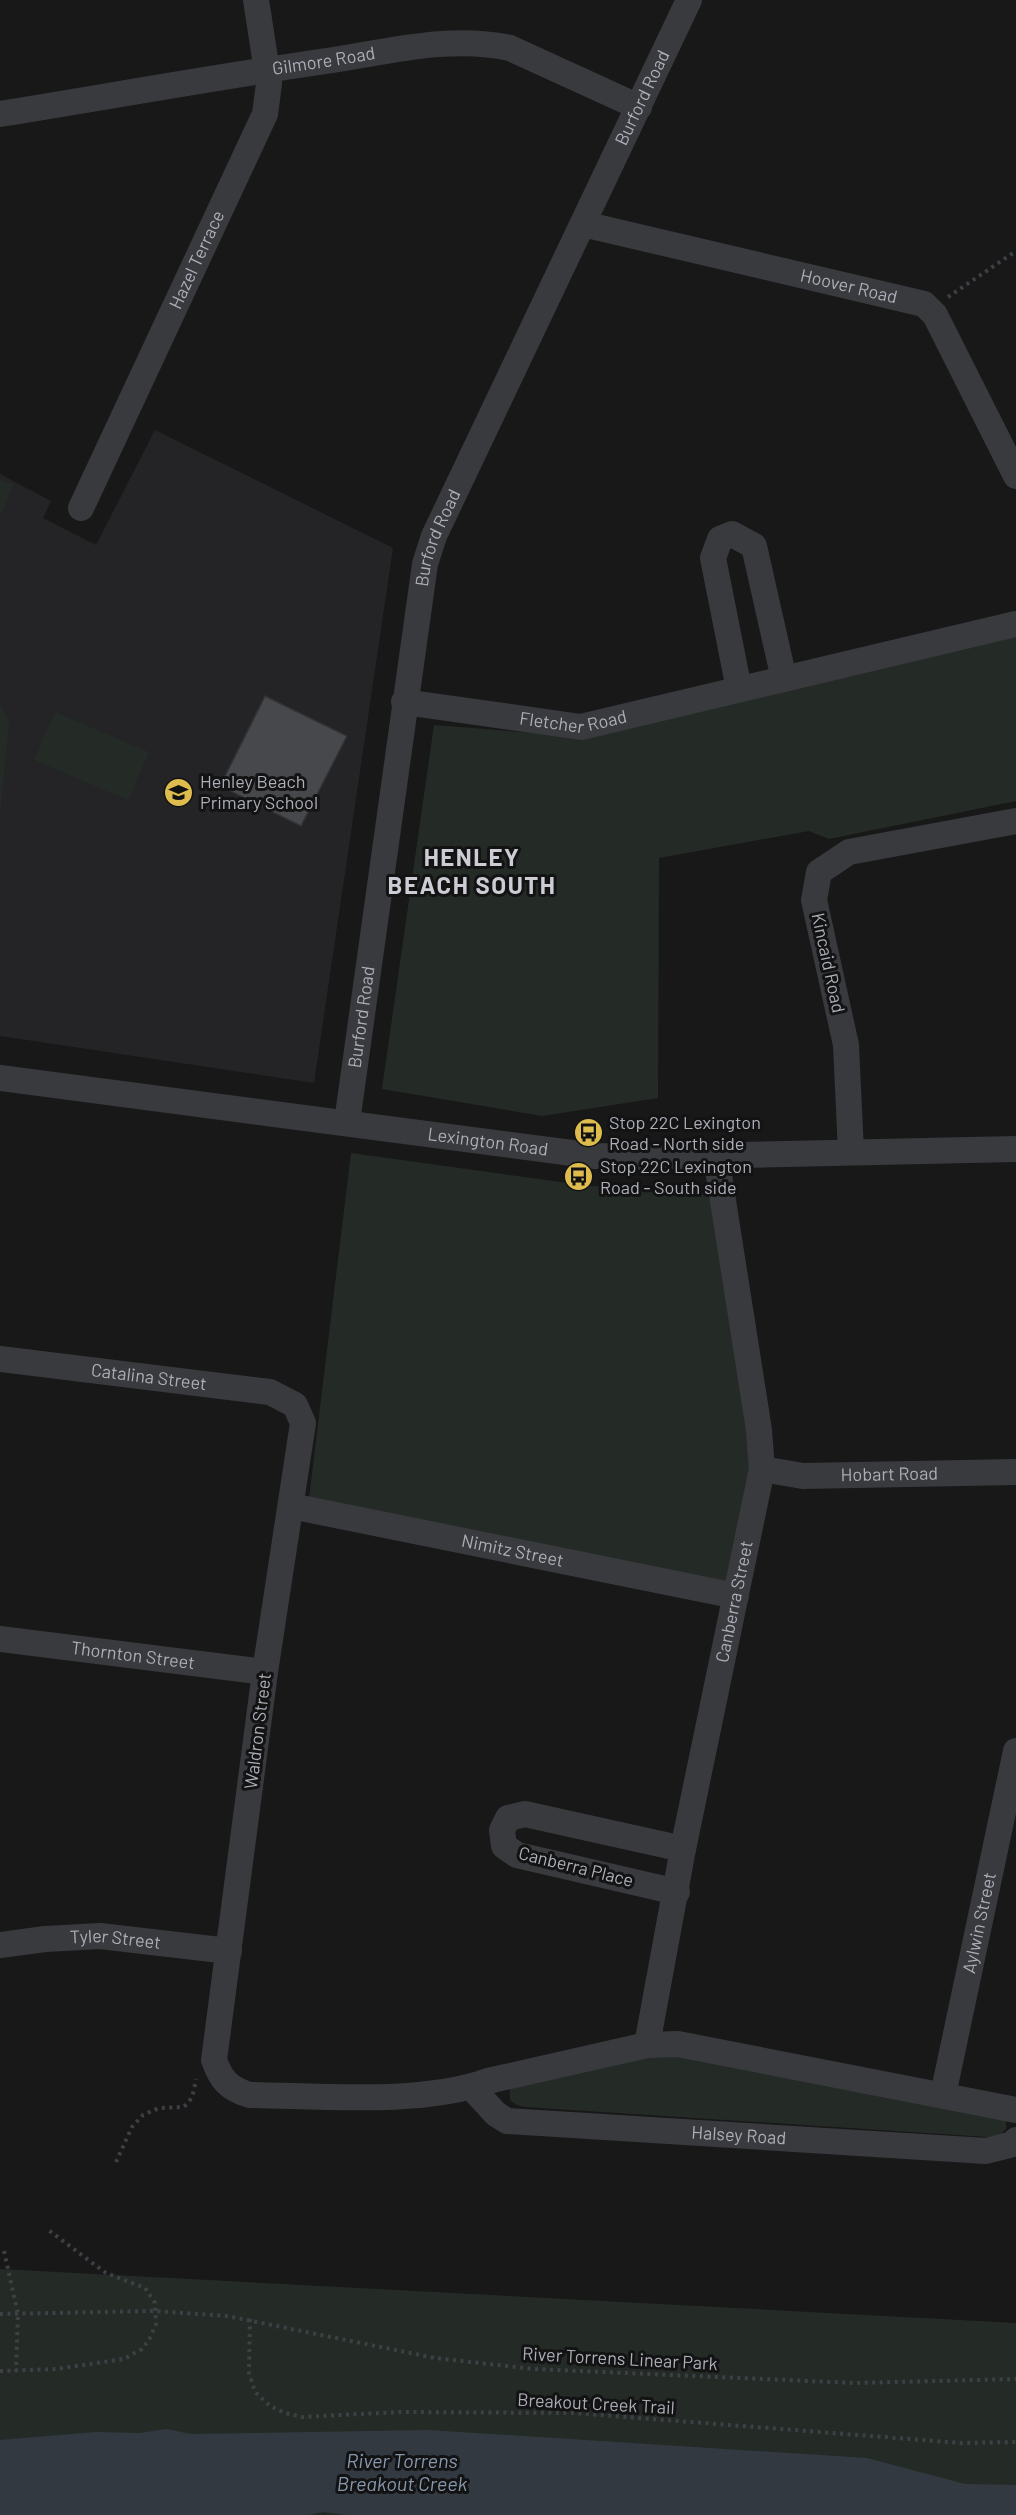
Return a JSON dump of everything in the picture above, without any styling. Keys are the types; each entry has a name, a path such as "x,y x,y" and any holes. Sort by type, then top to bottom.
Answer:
{"street":[{"name":"Hazel Terrace","path":"81,508 265,114 269,92 268,70 256,0"},
{"name":"Burford Road","path":"347,1122 425,564 434,536 689,0"},
{"name":"Gilmore Road","path":"0,114 451,42 487,43 510,48 639,107"},
{"name":"Hoover Road","path":"583,224 924,303 930,310"},
{"path":"930,310 935,315 1016,476"},
{"path":"739,689 713,558 720,539 732,534 754,546 784,679"},
{"name":"Fletcher Road","path":"404,702 581,727 1016,624"},
{"name":"Kincaid Road","path":"851,1152 846,1045 814,900 819,872 849,852 1016,821"},
{"name":"Lexington Road","path":"0,1077 595,1156 716,1156 1016,1149"},
{"name":"Canberra Street","path":"647,2045 677,1892 683,1849 762,1469 758,1418 716,1156"},
{"name":"Catalina Street","path":"0,1359 270,1392 295,1405"},
{"name":"Waldron Street","path":"216,2065 265,1672 303,1424 295,1405"},
{"name":"Hobart Road","path":"762,1469 803,1476 1016,1472"},
{"name":"Nimitz Street","path":"291,1506 736,1596"},
{"name":"Thornton Street","path":"0,1639 265,1672"},
{"name":"Aylwin Street","path":"943,2095 1016,1751"},
{"name":"Canberra Place","path":"677,1892 517,1855 504,1846 502,1830 508,1818 525,1814 683,1849"},
{"name":"Tyler Street","path":"0,1945 45,1939 100,1936 229,1951"},
{"path":"216,2065 223,2081 250,2095 394,2097 471,2087 488,2080 647,2045 678,2044 1016,2110"},
{"name":"Halsey Road","path":"471,2087 495,2114 507,2121 986,2151 1013,2144 1016,2140"}],"path":[{"path":"930,310 1016,251"},
{"path":"116,2162 138,2119 150,2110 183,2107 191,2099 197,2076 216,2065"},
{"path":"0,2371 56,2369 133,2356 149,2340 156,2324 155,2303 145,2288 105,2272 47,2229"},
{"path":"4,2251 18,2314 16,2371"},
{"name":"River Torrens Linear Park","path":"0,2314 155,2312 227,2316 423,2356 534,2368 855,2383 1016,2379"},
{"name":"Breakout Creek Trail","path":"250,2319 249,2373 255,2392 270,2406 302,2417 399,2412 575,2413 962,2443 1016,2442"}],"shaded area":[{"name":"Henley Beach Primary School","path":"155,430 393,548 314,1083 0,1036 0,474 51,501 43,518 96,545"},
{"path":"0,479 14,485 0,516"},
{"path":"1016,637 1016,801 829,839 809,831 659,858 658,1098 542,1116 382,1089 434,725 585,737"},
{"path":"0,703 9,722 0,815"},
{"path":"55,712 149,752 128,800 34,760"},
{"path":"351,1153 589,1186 713,1187 753,1451 726,1581 309,1498"},
{"path":"677,2051 1006,2115 1006,2129 999,2136 988,2137 525,2107 510,2100 510,2089 516,2085"},
{"path":"0,2269 1016,2323 1016,2515 0,2515"}],"water":[{"name":"River Torrens Breakout Creek","path":"166,2429 191,2434 428,2430 867,2458 965,2484 1016,2485 1016,2515 346,2515 323,2512 309,2515 0,2515 0,2440 96,2432 140,2433"}],"building":[{"path":"265,696 347,736 301,826 220,786"}],"place":[{"name":"Henley Beach Primary School","path":"179,792"},
{"name":"Stop 22C Lexington Road - North side","path":"588,1133"},
{"name":"Stop 22C Lexington Road - South side","path":"579,1177"}],"district":[{"name":"HENLEY BEACH SOUTH","path":"472,872"}]}
